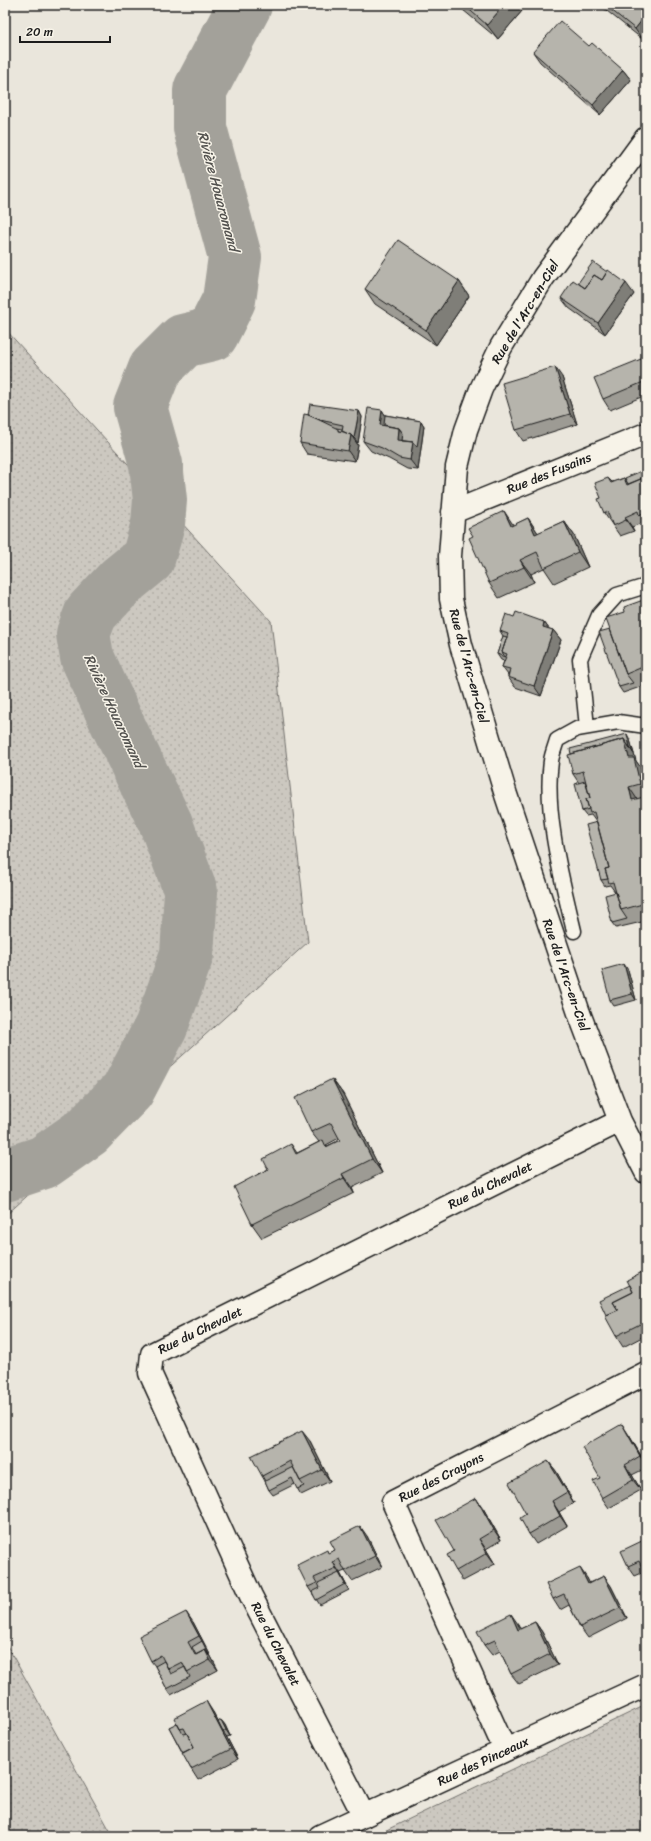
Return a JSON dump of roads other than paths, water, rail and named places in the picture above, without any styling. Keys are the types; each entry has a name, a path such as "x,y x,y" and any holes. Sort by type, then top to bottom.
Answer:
{"street":[{"name":"Rue de l'Arc-en-Ciel","path":"646,138 543,278 501,347 481,389 466,430 457,467 450,556 451,599 461,644 508,802 579,1013 620,1121 646,1172"},
{"name":"Rue des Fusains","path":"453,512 646,434"},
{"name":"Rue du Chevalet","path":"364,1816 251,1596 150,1373 152,1354 620,1121"},
{"name":"Rue des Crayons","path":"505,1750 393,1502 646,1373"},
{"name":"Rue des Pinceaux","path":"320,1836 646,1685"}],"lane":[{"path":"587,727 580,659 599,614 617,595 646,586"},
{"path":"574,931 562,879 550,801 551,760 557,740 577,730 587,727 618,722 646,726"}],"waterway":[{"name":"Rivière Houaromand","path":"5,1175 44,1162 88,1131 128,1090 161,1027 187,954 191,892 166,824 87,657 83,634 91,613 121,581 148,559 158,524 160,500 156,464 140,407 155,369 183,341 212,334 229,300 235,257 200,128 200,90 245,5"}]}
